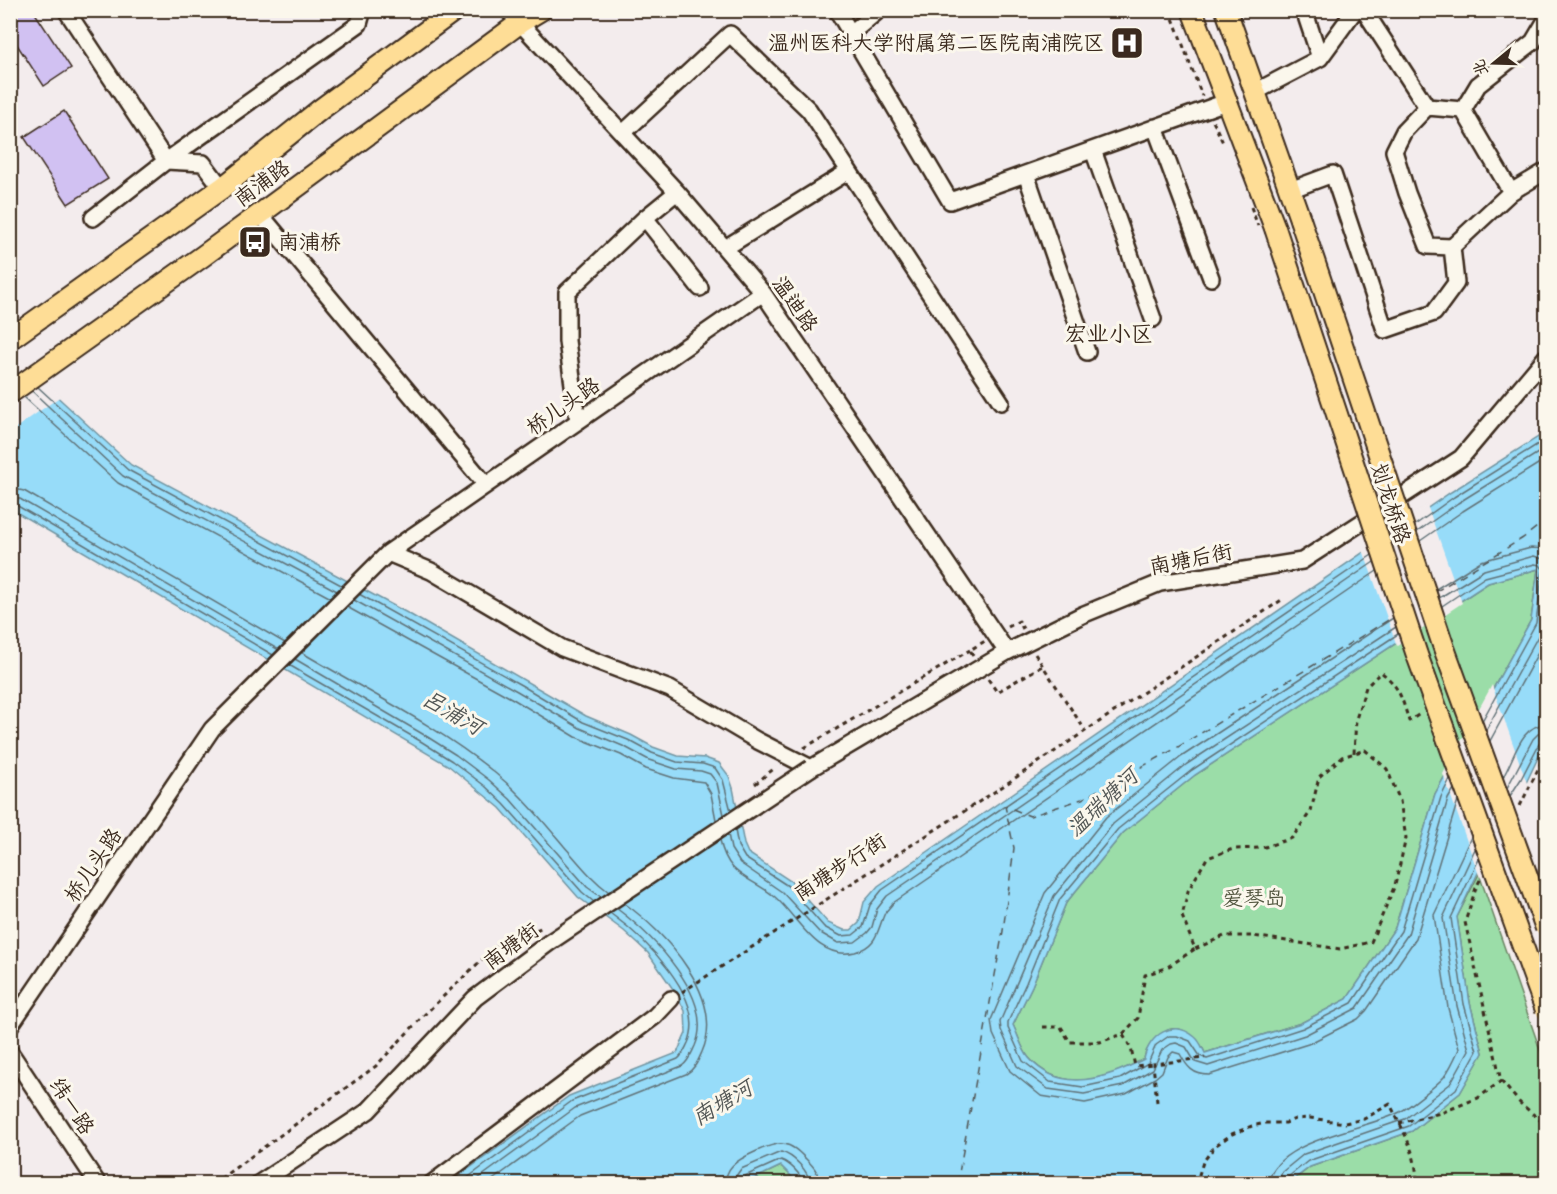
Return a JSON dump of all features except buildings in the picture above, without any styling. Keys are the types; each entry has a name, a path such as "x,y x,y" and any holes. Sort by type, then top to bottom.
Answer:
{"main road":[{"name":"南浦路","path":"10,339 222,188 321,109 455,10"},
{"name":"南浦路","path":"10,393 260,214 514,16 541,10"},
{"name":"划龙桥路","path":"1192,10 1275,228 1417,655 1546,1010"},
{"name":"划龙桥路","path":"1226,10 1300,219 1444,648 1546,928"}],"street":[{"path":"66,10 166,161"},
{"path":"93,218 166,161 359,24 363,10"},
{"path":"837,10 950,201 1226,102"},
{"path":"850,34 879,10"},
{"path":"1304,10 1320,58"},
{"path":"1255,92 1320,58 1355,10"},
{"path":"1364,10 1427,107"},
{"name":"温迪路","path":"514,16 677,192 762,293 1007,652"},
{"path":"1463,110 1478,86 1533,42 1546,20"},
{"path":"623,133 730,34 809,110 1001,402"},
{"path":"1463,110 1427,107 1404,130 1394,151 1407,193 1428,246 1452,246 1511,192 1546,171"},
{"path":"1463,110 1511,192"},
{"path":"1155,127 1211,278"},
{"path":"1093,150 1153,320"},
{"path":"166,161 203,163 222,188"},
{"path":"725,248 849,171"},
{"path":"1026,174 1088,352"},
{"path":"1290,190 1333,174 1385,330 1434,313 1455,283 1452,246"},
{"path":"578,421 567,341 567,292 645,218 677,192"},
{"path":"260,214 486,485"},
{"path":"645,218 700,288"},
{"name":"桥儿头路","path":"10,1026 188,761 212,729 388,553 762,293"},
{"name":"南塘后街","path":"811,768 1007,652 1082,615 1160,583 1302,561 1461,458 1546,357"},
{"path":"388,553 431,571 562,648 670,689 758,741 811,768"},
{"name":"南塘街","path":"258,1184 368,1111 475,998 553,941 811,768"},
{"path":"431,1184 655,1016 671,999"},
{"name":"纬一路","path":"10,1052 98,1184"}],"path":[{"name":"南塘步行街","path":"671,999 820,905 1283,599"},
{"path":"755,784 789,757 1019,621 1042,666 1085,730"},
{"path":"970,650 997,692 1042,666"},
{"path":"1354,753 1356,719 1366,687 1381,672 1397,688 1409,721 1424,712"},
{"path":"1043,1027 1061,1027 1070,1042 1100,1042 1123,1034 1138,1018 1145,975 1166,968 1195,949 1224,936 1254,936 1340,949 1371,942 1395,885 1406,838 1400,801 1387,769 1365,750 1342,757 1319,777 1311,811 1292,838 1262,848 1233,849 1207,858 1188,891 1182,916 1195,949"},
{"path":"1519,808 1546,753"},
{"path":"1481,878 1465,922 1501,1081 1520,1103 1546,1125"},
{"path":"213,1184 376,1066 424,1015 494,948 546,926 553,941"},
{"path":"1123,1034 1131,1048 1135,1066 1206,1058"},
{"path":"1545,1040 1546,1058"},
{"path":"1153,1064 1157,1102"},
{"path":"1399,1123 1441,1113 1478,1098 1501,1081"},
{"path":"1196,1184 1203,1162 1215,1146 1232,1134 1264,1123 1286,1123 1295,1119 1310,1118 1345,1123 1364,1119 1390,1104 1412,1149 1417,1166 1417,1184"}],"green space":[{"name":"爱琴岛","path":"1538,569 1531,620 1435,794 1395,928 1347,999 1301,1023 1205,1053 1190,1034 1179,1029 1168,1030 1148,1048 1144,1059 1115,1072 1085,1080 1056,1077 1029,1058 1013,1025 1032,986 1066,903 1123,833 1195,775 1488,583"},
{"path":"1479,874 1546,1067 1546,1183 1289,1184 1310,1167 1412,1131 1460,1093 1483,1053 1470,1003 1457,917"},
{"path":"781,1166 799,1183 743,1184"}],"water":[{"path":"10,353 131,465 411,615 586,716 678,756 705,758 719,763 729,776 733,788 744,844 748,853 792,882 828,923 844,930 851,930 859,923 864,902 878,886 1451,492 1546,432 1546,741 1526,783 1507,812 1457,917 1470,1003 1483,1053 1460,1093 1412,1131 1310,1167 1289,1183 799,1184 781,1166 743,1184 449,1183 569,1096 677,1053 686,1033 685,1011 675,992 648,953 624,931 578,897 500,808 449,766 11,509","holes":["1538,569 1531,620 1435,794 1395,928 1347,999 1301,1023 1205,1053 1195,1037 1187,1032 1171,1029 1157,1036 1147,1050 1144,1059 1115,1072 1085,1080 1070,1080 1055,1076 1029,1058 1013,1025 1032,986 1066,903 1123,833 1195,775 1488,583"]}],"pier":[{"path":"10,350 61,396 10,432"},
{"path":"1427,505 1462,603 1397,646 1363,550"},
{"path":"1492,685 1528,786 1509,814 1480,878 1443,774"}],"ferry route":[{"path":"1435,592 1523,538 1546,520"},
{"path":"957,1184 1003,931 1014,848 1005,806 1030,816 1082,799 1173,750 1395,616"}],"place":[{"name":"温州医科大学附属第二医院南浦院区","path":"1127,43"},
{"name":"南浦桥","path":"255,242"}],"district":[{"name":"宏业小区","path":"1109,333"}],"water label":[{"name":"吕浦河","path":"453,712"},
{"name":"温瑞塘河","path":"1102,802"},
{"name":"南塘河","path":"722,1102"}]}
